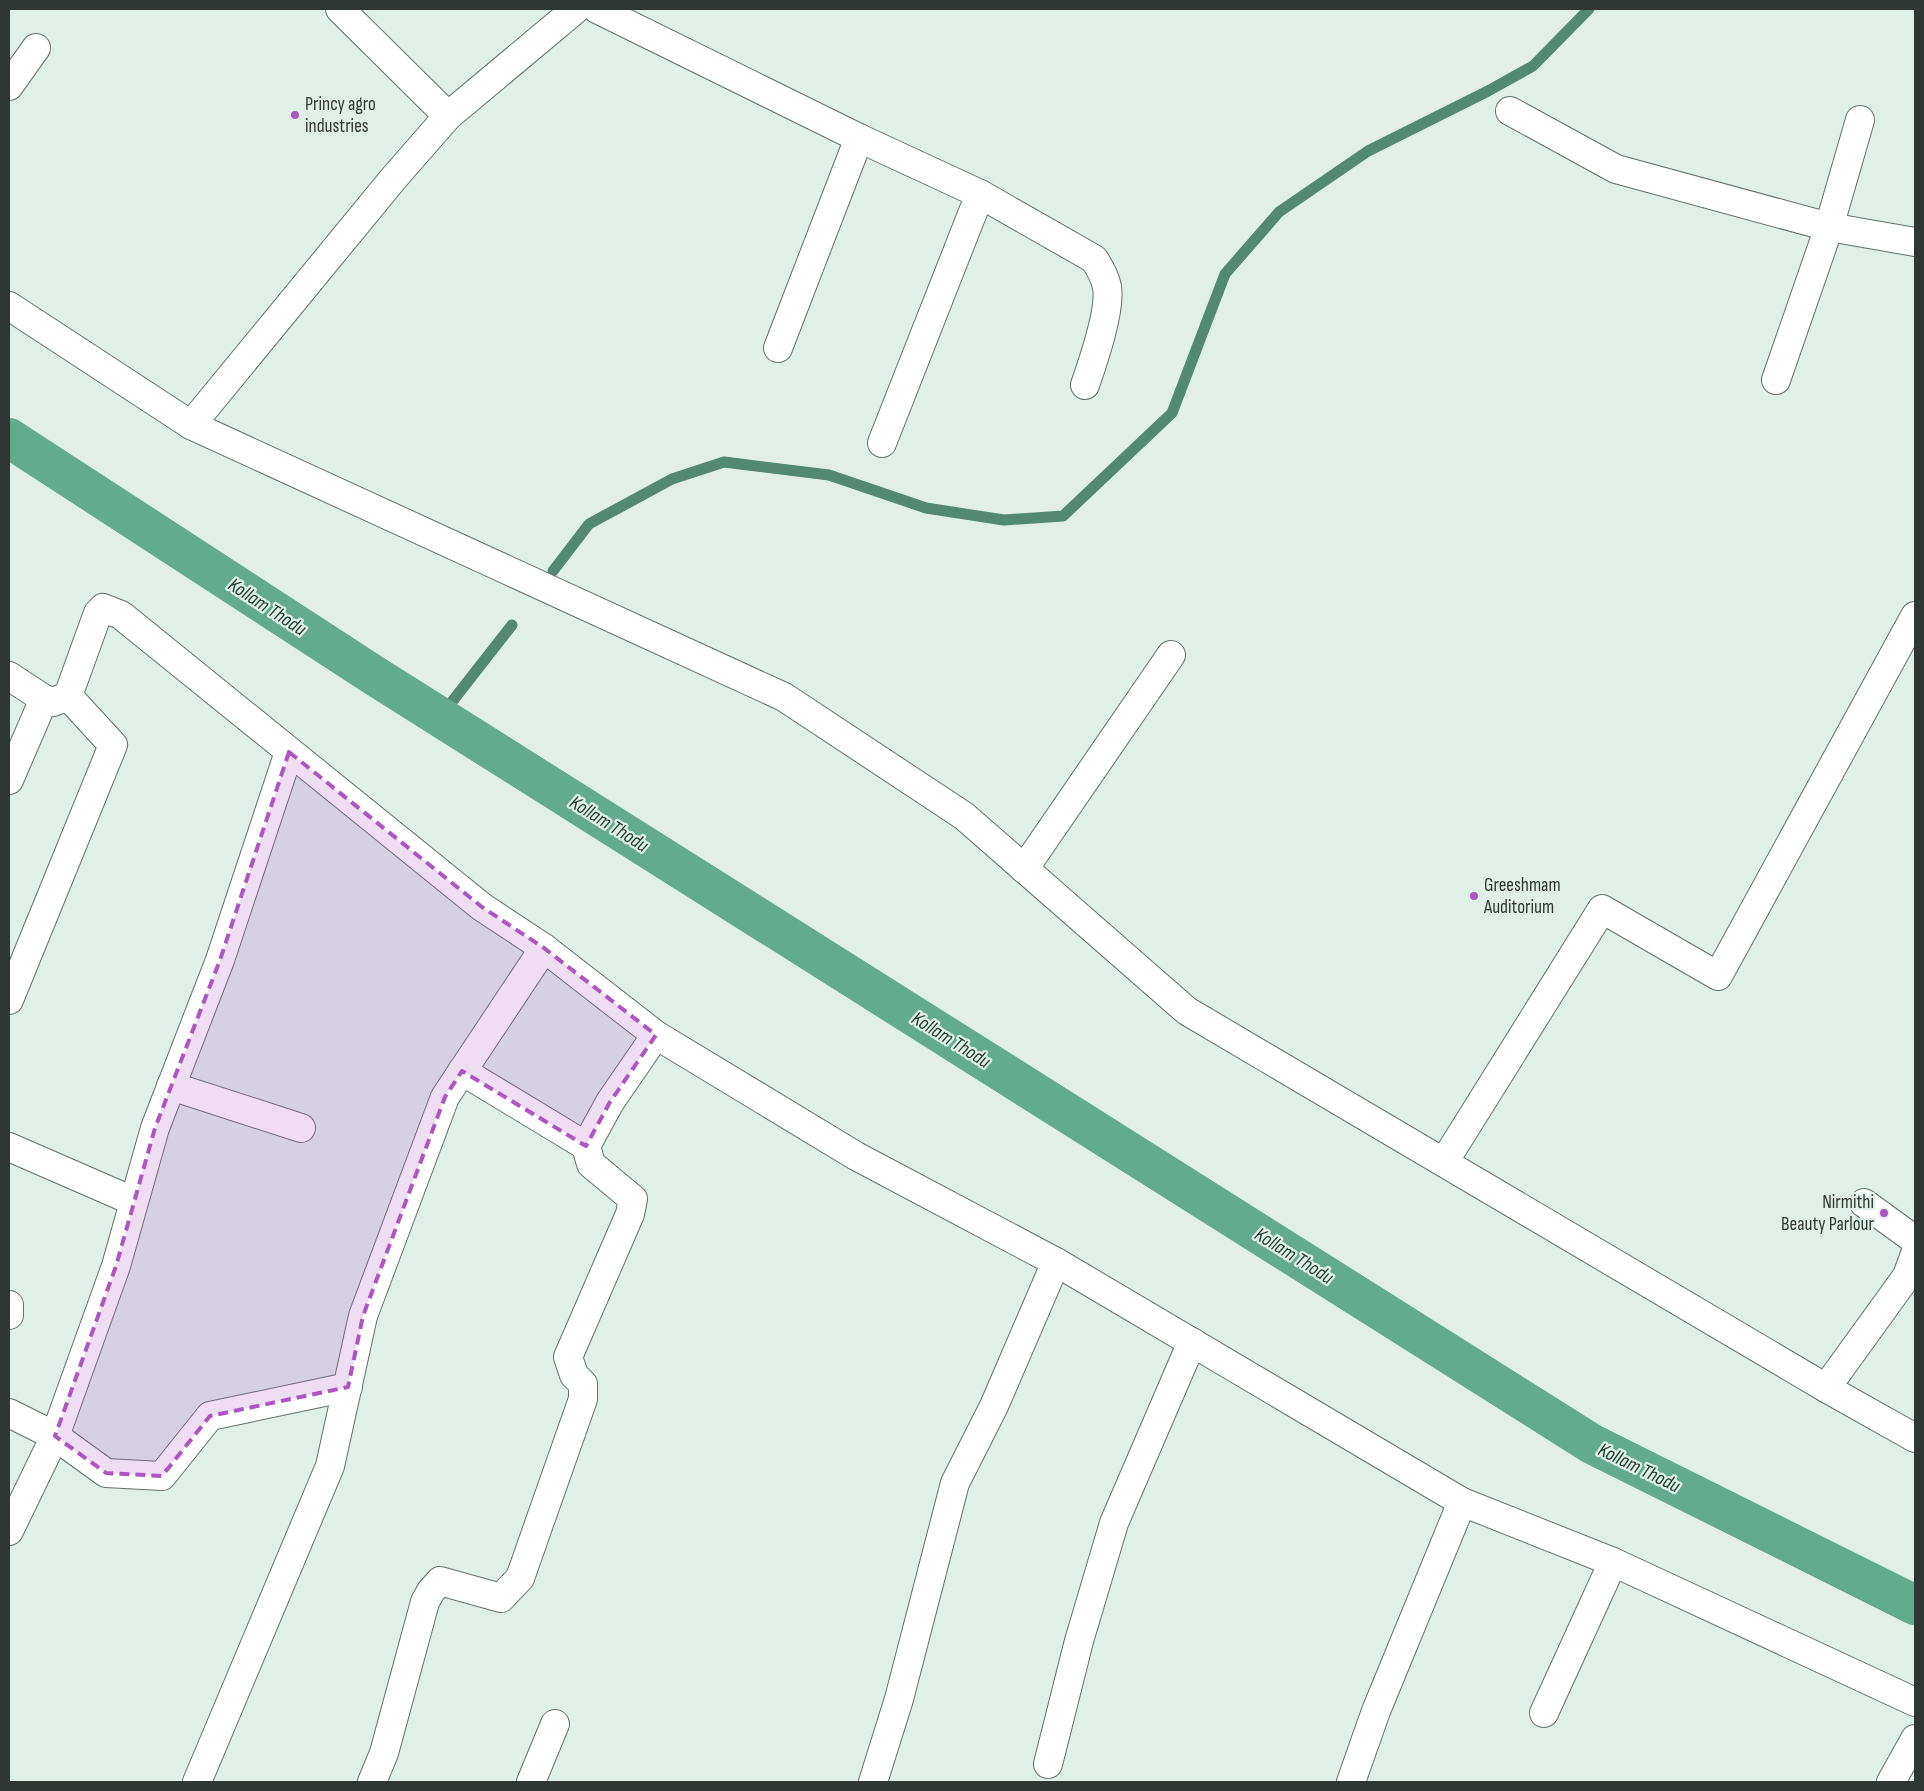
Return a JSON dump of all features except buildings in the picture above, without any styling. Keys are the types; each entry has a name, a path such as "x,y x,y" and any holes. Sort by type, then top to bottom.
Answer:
{"street":[{"path":"340,9 448,116"},
{"path":"191,425 386,186 448,116 576,9"},
{"path":"597,9 860,138 980,194 1094,259 1103,274 1107,289 1107,306 1086,385"},
{"path":"9,86 36,48"},
{"path":"1510,111 1616,169 1829,227 1915,242"},
{"path":"1776,380 1829,227 1860,120"},
{"path":"778,348 860,138"},
{"path":"882,443 980,194"},
{"path":"9,306 191,425 784,697 964,816 1187,1011 1826,1388 1915,1438"},
{"path":"9,780 56,698 98,613 103,608 121,615 482,907 544,948 656,1035 856,1156 1056,1262 1462,1502 1613,1562 1915,1702"},
{"path":"1444,1162 1602,908 1718,976 1915,616"},
{"path":"1024,868 1171,655"},
{"path":"9,676 56,698 113,745 9,1000"},
{"path":"9,1531 55,1436 116,1266 155,1128 220,960 289,752"},
{"path":"197,1782 330,1466 363,1316 445,1097 544,948"},
{"path":"586,1146 610,1102 656,1035"},
{"path":"372,1782 384,1753 425,1602 431,1591 440,1582 501,1598 520,1578 582,1399 582,1384 574,1376 568,1357 630,1214 634,1199 591,1164 586,1146 462,1071"},
{"path":"171,1086 301,1128"},
{"path":"9,1147 133,1201"},
{"path":"1864,1203 1915,1240"},
{"path":"1826,1388 1907,1276 1915,1254"},
{"path":"873,1782 899,1700 955,1484 994,1406 1056,1262"},
{"path":"9,1305 9,1314"},
{"path":"1048,1764 1079,1641 1114,1523 1192,1342"},
{"path":"9,1413 55,1436 106,1474 162,1476 210,1416 348,1387"},
{"path":"1351,1782 1376,1711 1462,1502"},
{"path":"1544,1713 1613,1562"},
{"path":"531,1782 555,1724"},
{"path":"1891,1782 1915,1739"}],"highlighted area":[{"path":"289,752 482,907 544,948 656,1035 610,1102 586,1146 462,1071 445,1097 363,1316 348,1387 210,1416 162,1476 106,1473 55,1436 116,1266 155,1128 220,960"}],"waterway":[{"path":"553,571 589,524 672,479 724,462 829,475 926,508 1004,520 1063,516 1172,413 1225,274 1279,212 1368,151 1488,91 1533,66 1589,9"},
{"name":"Kollam Thodu","path":"9,438 375,676 1592,1444 1915,1605"},
{"path":"440,717 512,625"}],"place":[{"name":"Princy agro industries","path":"295,115"},
{"name":"Greeshmam Auditorium","path":"1474,896"},
{"name":"Nirmithi Beauty Parlour","path":"1884,1213"}]}
